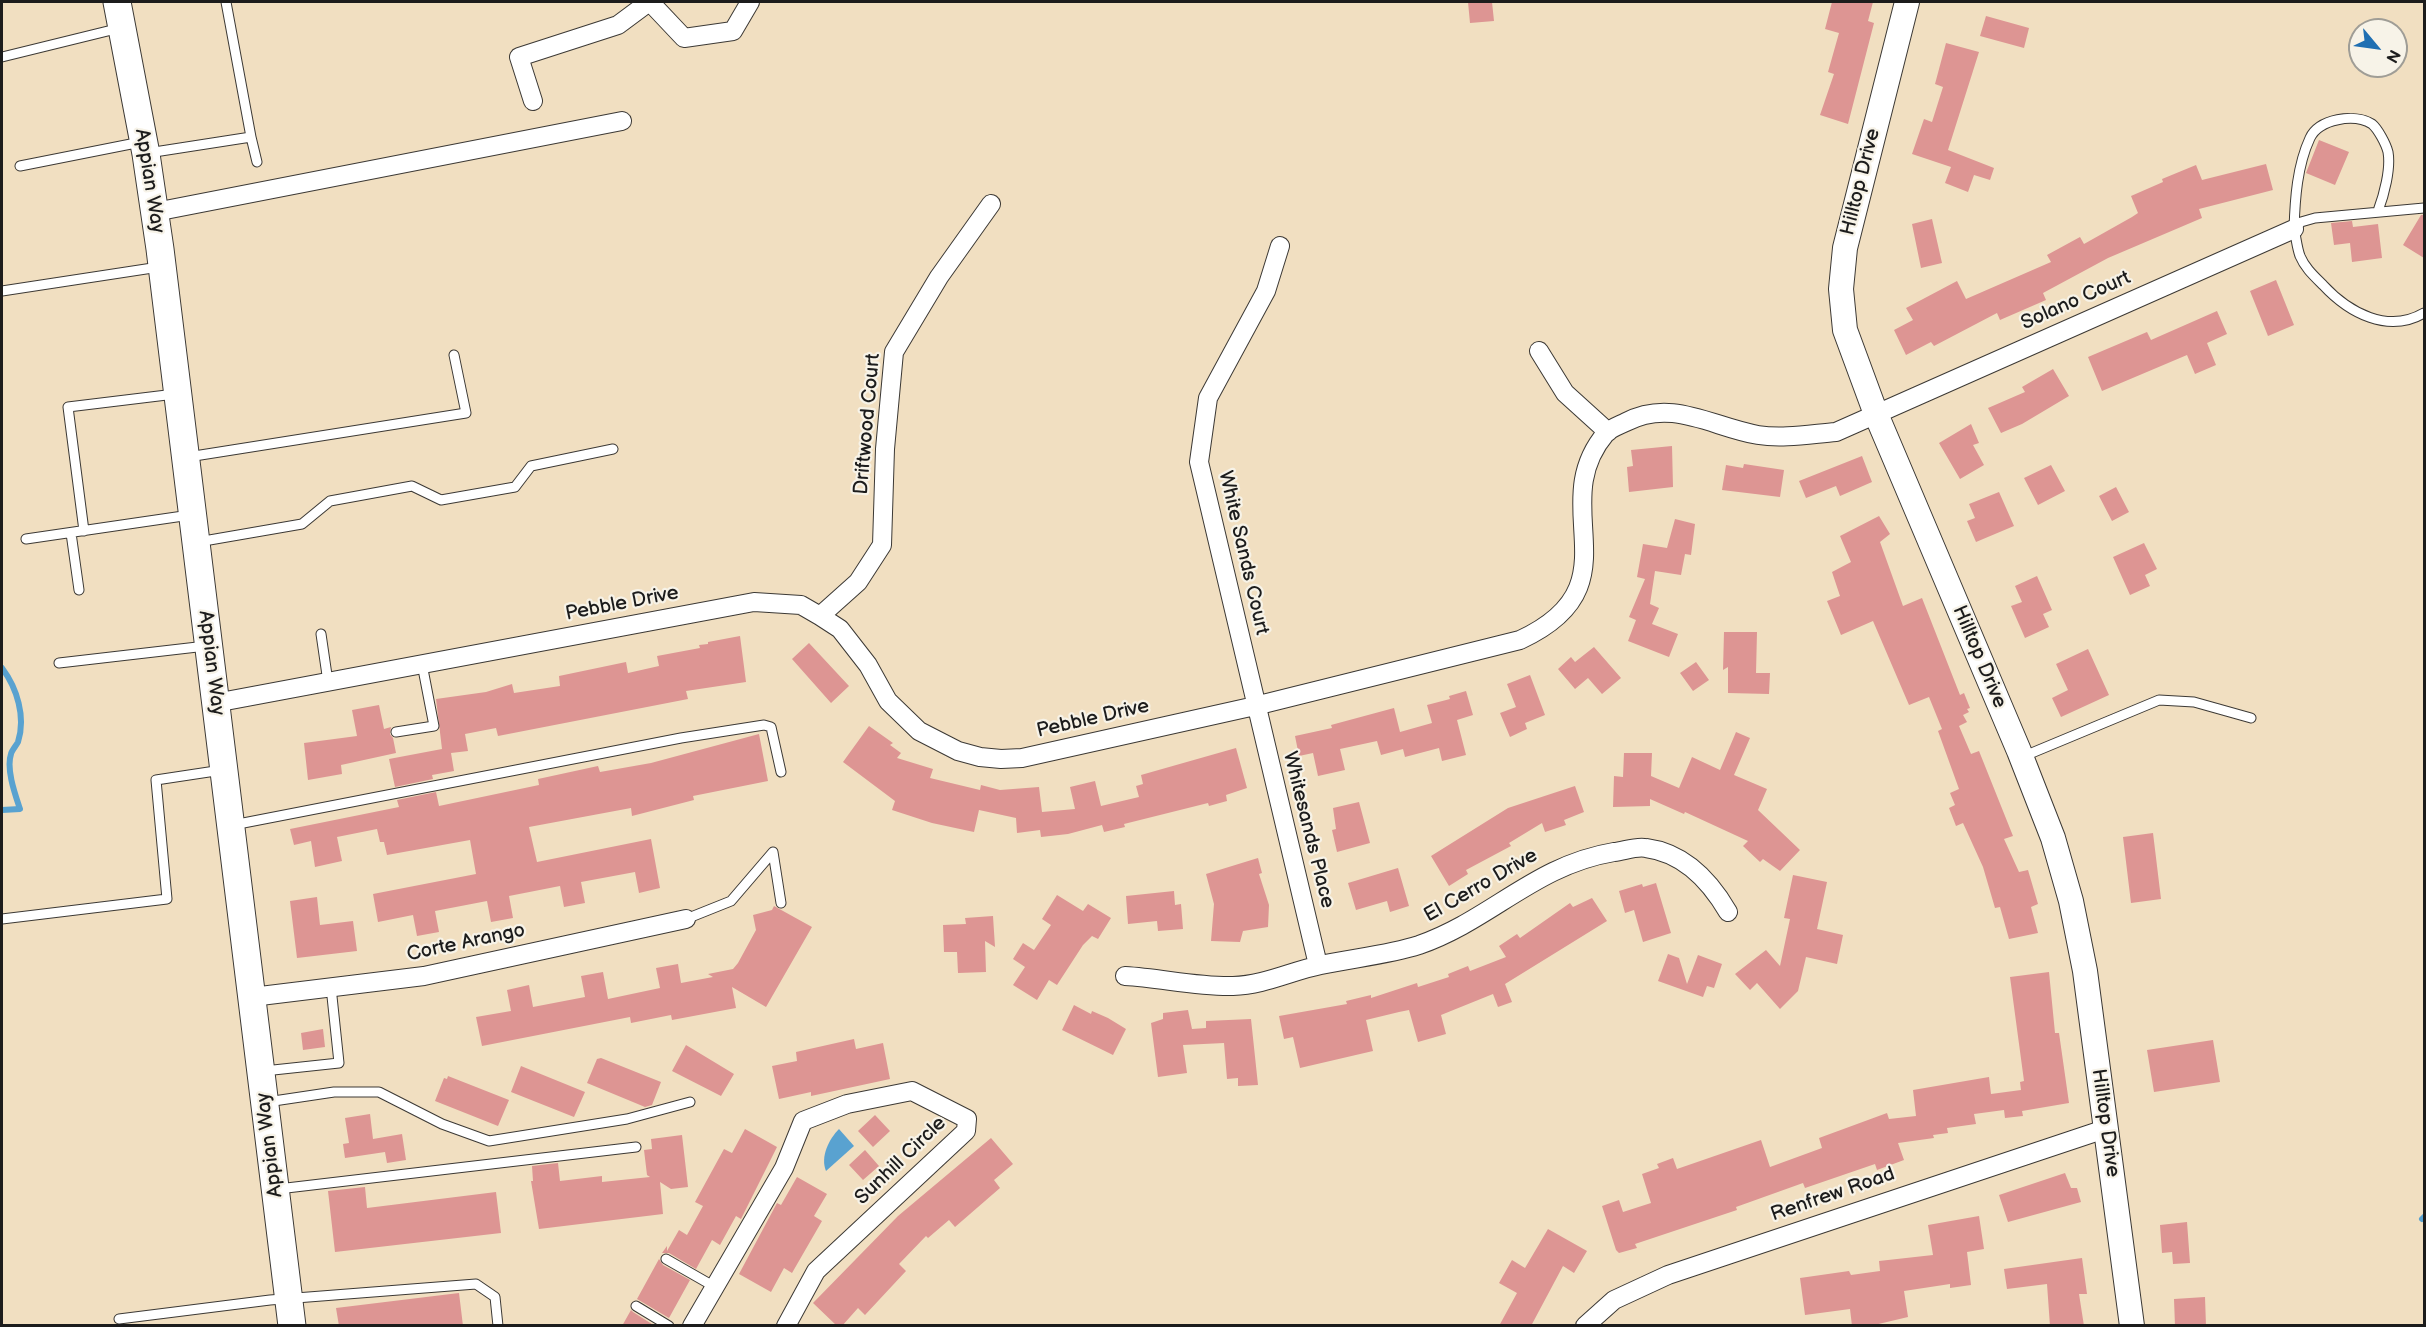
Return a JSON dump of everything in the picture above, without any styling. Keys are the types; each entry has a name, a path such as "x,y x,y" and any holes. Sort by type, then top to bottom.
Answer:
{"main road":[{"name":"Appian Way","path":"117,2 155,212 292,1326"}],"street":[{"path":"533,101 519,57 618,25 650,2 684,38 733,31 750,2"},
{"name":"Hilltop Drive","path":"1907,2 1845,248 1841,289 1845,330 1876,414 2022,757 2053,838 2071,901 2085,971 2132,1326"},
{"path":"155,212 622,121"},
{"name":"Driftwood Court","path":"820,616 858,582 882,545 885,449 894,352 939,277 992,204"},
{"name":"Solano Court","path":"1876,414 2294,229"},
{"name":"White Sands Court","path":"1255,706 1199,462 1208,398 1266,291 1280,246"},
{"path":"1539,351 1565,393 1608,432"},
{"name":"Pebble Drive","path":"215,703 754,602 801,605 840,629 868,665 888,701 919,731 938,742 980,757 1022,758 1255,706 1520,640 1556,620 1570,603 1581,584 1584,556 1581,493 1588,461 1608,432 1643,413 1678,413 1759,435 1797,436 1836,432 1876,414"},
{"name":"Whitesands Place","path":"1255,706 1318,965"},
{"name":"El Cerro Drive","path":"1125,976 1233,986 1267,982 1318,965 1416,946 1443,936 1564,865 1594,856 1644,847 1671,856 1695,868 1715,890 1728,912"},
{"name":"Corte Arango","path":"252,997 424,976 686,919"},
{"name":"Sunhill Circle","path":"692,1326 784,1168 803,1121 847,1104 912,1091 968,1119 966,1131 816,1270 786,1326"},
{"name":"Renfrew Road","path":"1585,1326 1614,1300 1668,1275 2105,1129"}],"lane":[{"path":"226,2 257,162"},
{"path":"2,57 123,28"},
{"path":"2378,211 2384,195 2388,151 2372,124 2337,119 2319,127 2310,137 2300,169 2295,199 2294,229 2300,256 2309,271 2337,300 2362,316 2393,323 2412,320 2424,313"},
{"path":"20,166 145,148 251,137"},
{"path":"2294,229 2301,222 2314,218 2424,208"},
{"path":"2,291 162,266"},
{"path":"186,458 466,412 454,355"},
{"path":"84,531 68,407 177,393"},
{"path":"196,543 302,524 330,501 412,486 441,500 515,487 531,466 613,449"},
{"path":"26,539 193,514"},
{"path":"71,533 79,590"},
{"path":"321,634 328,682"},
{"path":"58,663 208,646"},
{"path":"396,732 434,726 422,664"},
{"path":"2022,757 2159,700 2194,702 2251,718"},
{"path":"231,825 764,725 771,727 781,772"},
{"path":"2,919 167,899 156,780 224,770"},
{"path":"686,919 731,901 774,852 781,903"},
{"path":"262,1071 339,1063 331,987"},
{"path":"265,1102 334,1092 379,1092 442,1124 489,1141 627,1119 690,1102"},
{"path":"275,1189 636,1147"},
{"path":"666,1258 715,1287"},
{"path":"119,1319 289,1298 476,1284 495,1297 498,1326"},
{"path":"636,1306 669,1326"}],"water":[{"path":"839,1129 854,1146 826,1171 824,1160 826,1148"}],"building":[{"path":"1468,2 1492,2 1494,21 1470,23"},
{"path":"1832,2 1873,2 1868,21 1874,23 1848,124 1820,115 1834,74 1828,72 1839,33 1825,29"},
{"path":"1986,16 2029,28 2024,48 1980,36"},
{"path":"1946,43 1979,52 1948,150 1994,168 1990,180 1974,175 1968,192 1945,183 1951,167 1912,154 1924,119 1932,122 1943,87 1935,84"},
{"path":"2319,140 2349,152 2335,185 2306,173"},
{"path":"2266,164 2273,190 2199,209 2202,218 2108,258 2043,293 2046,300 2000,320 1997,313 1934,346 1931,342 1906,355 1894,330 1913,320 1906,308 1957,281 1966,299 2051,262 2047,255 2080,237 2084,244 2138,213 2131,196 2163,182 2162,179 2196,165 2202,180"},
{"path":"2421,215 2424,215 2424,258 2403,245"},
{"path":"1932,219 1942,263 1921,268 1912,224"},
{"path":"2352,221 2353,227 2378,224 2382,258 2352,262 2350,243 2334,245 2331,223"},
{"path":"2276,280 2294,325 2268,336 2250,291"},
{"path":"2217,311 2227,334 2207,343 2216,365 2195,374 2187,355 2102,391 2088,357 2147,332 2151,340"},
{"path":"2053,369 2069,396 2022,424 2001,433 1988,408 2025,392 2022,387"},
{"path":"1971,424 1979,443 1973,445 1984,465 1960,479 1939,443"},
{"path":"1672,446 1673,487 1629,492 1627,467 1633,466 1631,450"},
{"path":"1862,456 1872,482 1840,496 1836,486 1806,498 1799,481"},
{"path":"1744,464 1784,470 1780,497 1722,490 1726,465 1743,468"},
{"path":"2051,465 2065,491 2038,505 2024,478"},
{"path":"2116,487 2129,512 2112,521 2099,496"},
{"path":"1999,492 2014,526 1976,542 1967,521 1975,518 1969,504"},
{"path":"1879,516 1890,534 1880,542 1903,606 1922,598 1960,695 1964,693 1970,708 1967,709 1969,712 1963,715 1967,722 1959,726 1971,754 1979,751 2013,836 2004,839 2019,872 2028,870 2038,904 2031,907 2038,933 2009,939 2000,907 1995,908 1983,867 1963,823 1956,826 1949,808 1955,805 1950,793 1959,789 1938,731 1942,729 1929,697 1909,705 1873,621 1841,635 1827,601 1840,596 1832,572 1851,562 1840,536"},
{"path":"1675,519 1695,524 1691,555 1685,554 1681,575 1655,571 1650,604 1659,608 1652,624 1678,634 1669,657 1628,641 1636,620 1629,617 1645,579 1637,577 1643,544 1667,548"},
{"path":"2144,543 2157,569 2145,575 2150,586 2130,595 2113,557"},
{"path":"2037,576 2052,610 2043,614 2049,627 2025,638 2011,606 2022,602 2015,586"},
{"path":"1724,632 1757,632 1756,673 1770,673 1769,694 1728,693 1728,667 1723,670"},
{"path":"740,636 746,682 686,691 688,699 498,736 496,728 465,734 468,751 451,753 454,771 432,775 433,779 395,787 389,759 442,749 436,699 486,692 512,684 514,693 560,686 559,676 626,662 628,673 659,666 657,656 700,648 699,645 708,644 708,642"},
{"path":"809,643 849,686 831,703 792,659"},
{"path":"1594,647 1621,678 1602,694 1588,678 1575,689 1558,669 1571,657 1575,662"},
{"path":"2088,649 2109,695 2061,717 2052,698 2068,690 2056,664"},
{"path":"1696,662 1709,680 1693,691 1680,673"},
{"path":"1530,675 1545,715 1525,723 1527,729 1510,737 1500,713 1516,707 1507,684"},
{"path":"1466,691 1473,715 1457,720 1466,755 1442,761 1439,748 1405,757 1403,749 1381,755 1377,741 1340,749 1345,770 1318,776 1313,753 1299,756 1295,736 1332,728 1331,725 1394,708 1400,732 1432,723 1427,705 1450,699 1449,696"},
{"path":"379,705 384,729 391,727 390,734 396,753 341,765 342,774 308,780 304,743 357,736 352,710"},
{"path":"869,726 893,743 890,745 901,753 897,758 933,769 930,778 980,790 981,785 1000,790 1039,787 1042,812 1075,809 1070,787 1095,781 1101,806 1139,797 1136,786 1143,784 1141,775 1236,748 1247,788 1226,795 1227,801 1209,806 1208,803 1124,824 1125,827 1104,832 1102,825 1068,834 1041,837 1040,830 1017,833 1016,818 979,810 974,832 932,823 892,810 895,801 843,762"},
{"path":"1736,732 1750,738 1734,775 1767,789 1758,810 1800,850 1780,871 1763,859 1760,862 1743,846 1748,841 1685,812 1684,814 1650,799 1650,806 1613,807 1614,776 1623,777 1624,753 1652,753 1651,776 1679,788 1692,757 1720,770"},
{"path":"759,734 768,781 693,796 694,800 632,816 631,808 529,827 537,862 651,839 660,888 639,893 635,872 581,882 585,903 564,907 560,886 509,896 513,918 491,922 487,901 435,911 439,932 417,936 413,915 378,922 373,894 476,874 470,840 387,855 384,842 380,842 377,829 337,837 342,861 315,867 311,841 294,845 290,829 399,807 397,800 436,792 439,806 539,785 538,779 598,766 600,772 651,763"},
{"path":"1575,786 1584,812 1564,820 1566,825 1545,832 1542,823 1509,843 1511,846 1466,870 1468,874 1449,886 1431,856 1508,808"},
{"path":"1359,802 1370,843 1337,852 1332,830 1336,829 1333,808"},
{"path":"2153,833 2161,899 2131,903 2123,837"},
{"path":"1258,858 1262,873 1259,874 1269,905 1268,927 1243,931 1240,942 1211,941 1214,904 1206,874"},
{"path":"1398,868 1409,906 1390,912 1387,901 1356,910 1348,883"},
{"path":"1793,875 1827,882 1817,929 1843,935 1837,964 1806,957 1798,991 1780,1009 1757,983 1750,990 1735,974 1766,950 1780,966 1790,919 1784,918"},
{"path":"1656,883 1671,933 1643,942 1634,910 1625,913 1619,891 1642,884 1643,887"},
{"path":"1174,891 1175,905 1181,904 1183,929 1158,931 1157,921 1128,924 1126,896"},
{"path":"1057,895 1083,911 1088,904 1111,918 1098,939 1092,936 1083,945 1057,985 1049,980 1037,1000 1013,985 1025,967 1013,959 1023,943 1034,950 1051,925 1042,919"},
{"path":"317,897 320,925 353,921 357,951 297,958 290,901"},
{"path":"1592,898 1607,921 1505,984 1512,1002 1498,1007 1493,994 1441,1015 1446,1034 1418,1042 1409,1010 1399,1012 1366,1020 1373,1051 1300,1068 1293,1037 1284,1039 1279,1016 1347,1004 1346,1001 1371,995 1371,998 1417,983 1418,987 1449,977 1448,974 1468,966 1470,971 1506,957 1499,946 1517,934 1520,938 1570,903 1573,907"},
{"path":"774,906 812,927 766,1007 732,987 736,1008 672,1020 671,1015 631,1023 630,1017 482,1046 476,1017 511,1011 507,990 529,985 533,1007 585,997 581,976 603,972 608,999 660,988 656,968 678,964 681,983 713,977 708,974 733,969 738,963 756,930 753,915 772,910"},
{"path":"993,916 995,947 985,941 986,972 958,973 957,952 944,952 943,925 966,924 965,918"},
{"path":"1668,954 1679,958 1687,984 1698,955 1722,964 1714,988 1707,986 1703,997 1658,981"},
{"path":"2049,972 2055,1033 2059,1033 2069,1103 2022,1111 2023,1116 2005,1118 2004,1110 1974,1114 1976,1124 1947,1128 1948,1133 1933,1135 1934,1138 1898,1143 1904,1160 1877,1170 1875,1164 1805,1188 1803,1183 1736,1207 1737,1210 1635,1244 1637,1248 1619,1253 1616,1250 1602,1206 1619,1200 1623,1212 1651,1203 1642,1174 1659,1168 1657,1164 1673,1158 1677,1169 1761,1140 1770,1167 1822,1148 1819,1138 1887,1113 1889,1119 1916,1116 1913,1090 1989,1077 1991,1094 2021,1090 2020,1082 2024,1081 2010,977"},
{"path":"1074,1005 1091,1014 1092,1011 1108,1018 1126,1029 1113,1055 1062,1030"},
{"path":"1188,1010 1192,1029 1206,1028 1206,1021 1251,1019 1258,1085 1238,1086 1238,1078 1227,1079 1224,1043 1183,1045 1187,1073 1158,1077 1151,1023 1163,1019 1163,1013"},
{"path":"323,1029 325,1047 303,1050 301,1033"},
{"path":"854,1039 856,1049 883,1043 890,1079 811,1096 811,1092 779,1099 772,1066 797,1061 796,1052"},
{"path":"2213,1040 2220,1082 2154,1092 2147,1050"},
{"path":"686,1045 734,1074 721,1096 672,1071"},
{"path":"601,1058 661,1082 652,1105 645,1107 587,1083 597,1059"},
{"path":"521,1066 585,1092 574,1117 511,1092"},
{"path":"448,1076 509,1100 498,1126 435,1101 444,1078 447,1079"},
{"path":"370,1114 373,1139 402,1134 406,1160 387,1163 385,1152 345,1158 343,1144 349,1143 345,1118"},
{"path":"875,1115 890,1131 873,1147 858,1131"},
{"path":"745,1129 777,1147 741,1219 736,1216 720,1245 712,1240 696,1269 669,1253 662,1253 667,1246 667,1251 679,1230 687,1235 703,1206 695,1202 724,1149 732,1153"},
{"path":"682,1135 688,1187 671,1189 660,1182 663,1214 539,1229 531,1181 533,1181 532,1166 558,1163 560,1181 602,1176 602,1182 650,1177 647,1175 644,1150 652,1149 651,1139"},
{"path":"991,1138 1013,1164 994,1180 1000,1188 955,1227 949,1220 928,1238 926,1236 899,1264 906,1271 865,1315 858,1308 842,1326 837,1326 813,1303 898,1216"},
{"path":"865,1150 879,1166 863,1180 849,1165"},
{"path":"2065,1173 2071,1188 2077,1188 2081,1202 2008,1222 1999,1195"},
{"path":"797,1177 827,1194 814,1216 822,1221 792,1273 784,1268 771,1292 739,1274 777,1203 781,1205"},
{"path":"365,1187 367,1208 496,1192 501,1233 335,1252 328,1191"},
{"path":"1979,1216 1984,1249 1967,1252 1971,1285 1950,1288 1950,1284 1904,1291 1908,1317 1870,1326 1852,1326 1850,1309 1805,1315 1800,1278 1849,1271 1851,1275 1880,1271 1879,1261 1933,1255 1928,1225"},
{"path":"2187,1222 2190,1263 2173,1264 2172,1252 2162,1253 2160,1225"},
{"path":"1548,1229 1587,1251 1574,1273 1563,1266 1531,1326 1499,1326 1517,1293 1499,1283 1512,1260 1525,1268"},
{"path":"2082,1258 2087,1294 2079,1294 2084,1326 2050,1326 2047,1284 2007,1289 2004,1269"},
{"path":"659,1259 663,1265 690,1280 669,1318 637,1299"},
{"path":"459,1293 463,1326 339,1326 336,1308"},
{"path":"2205,1297 2206,1326 2175,1326 2174,1299"},
{"path":"631,1310 633,1312 655,1326 622,1326"}],"waterway":[{"path":"2,668 16,694 21,723 18,742 10,760 12,782 20,809 2,810"}]}
